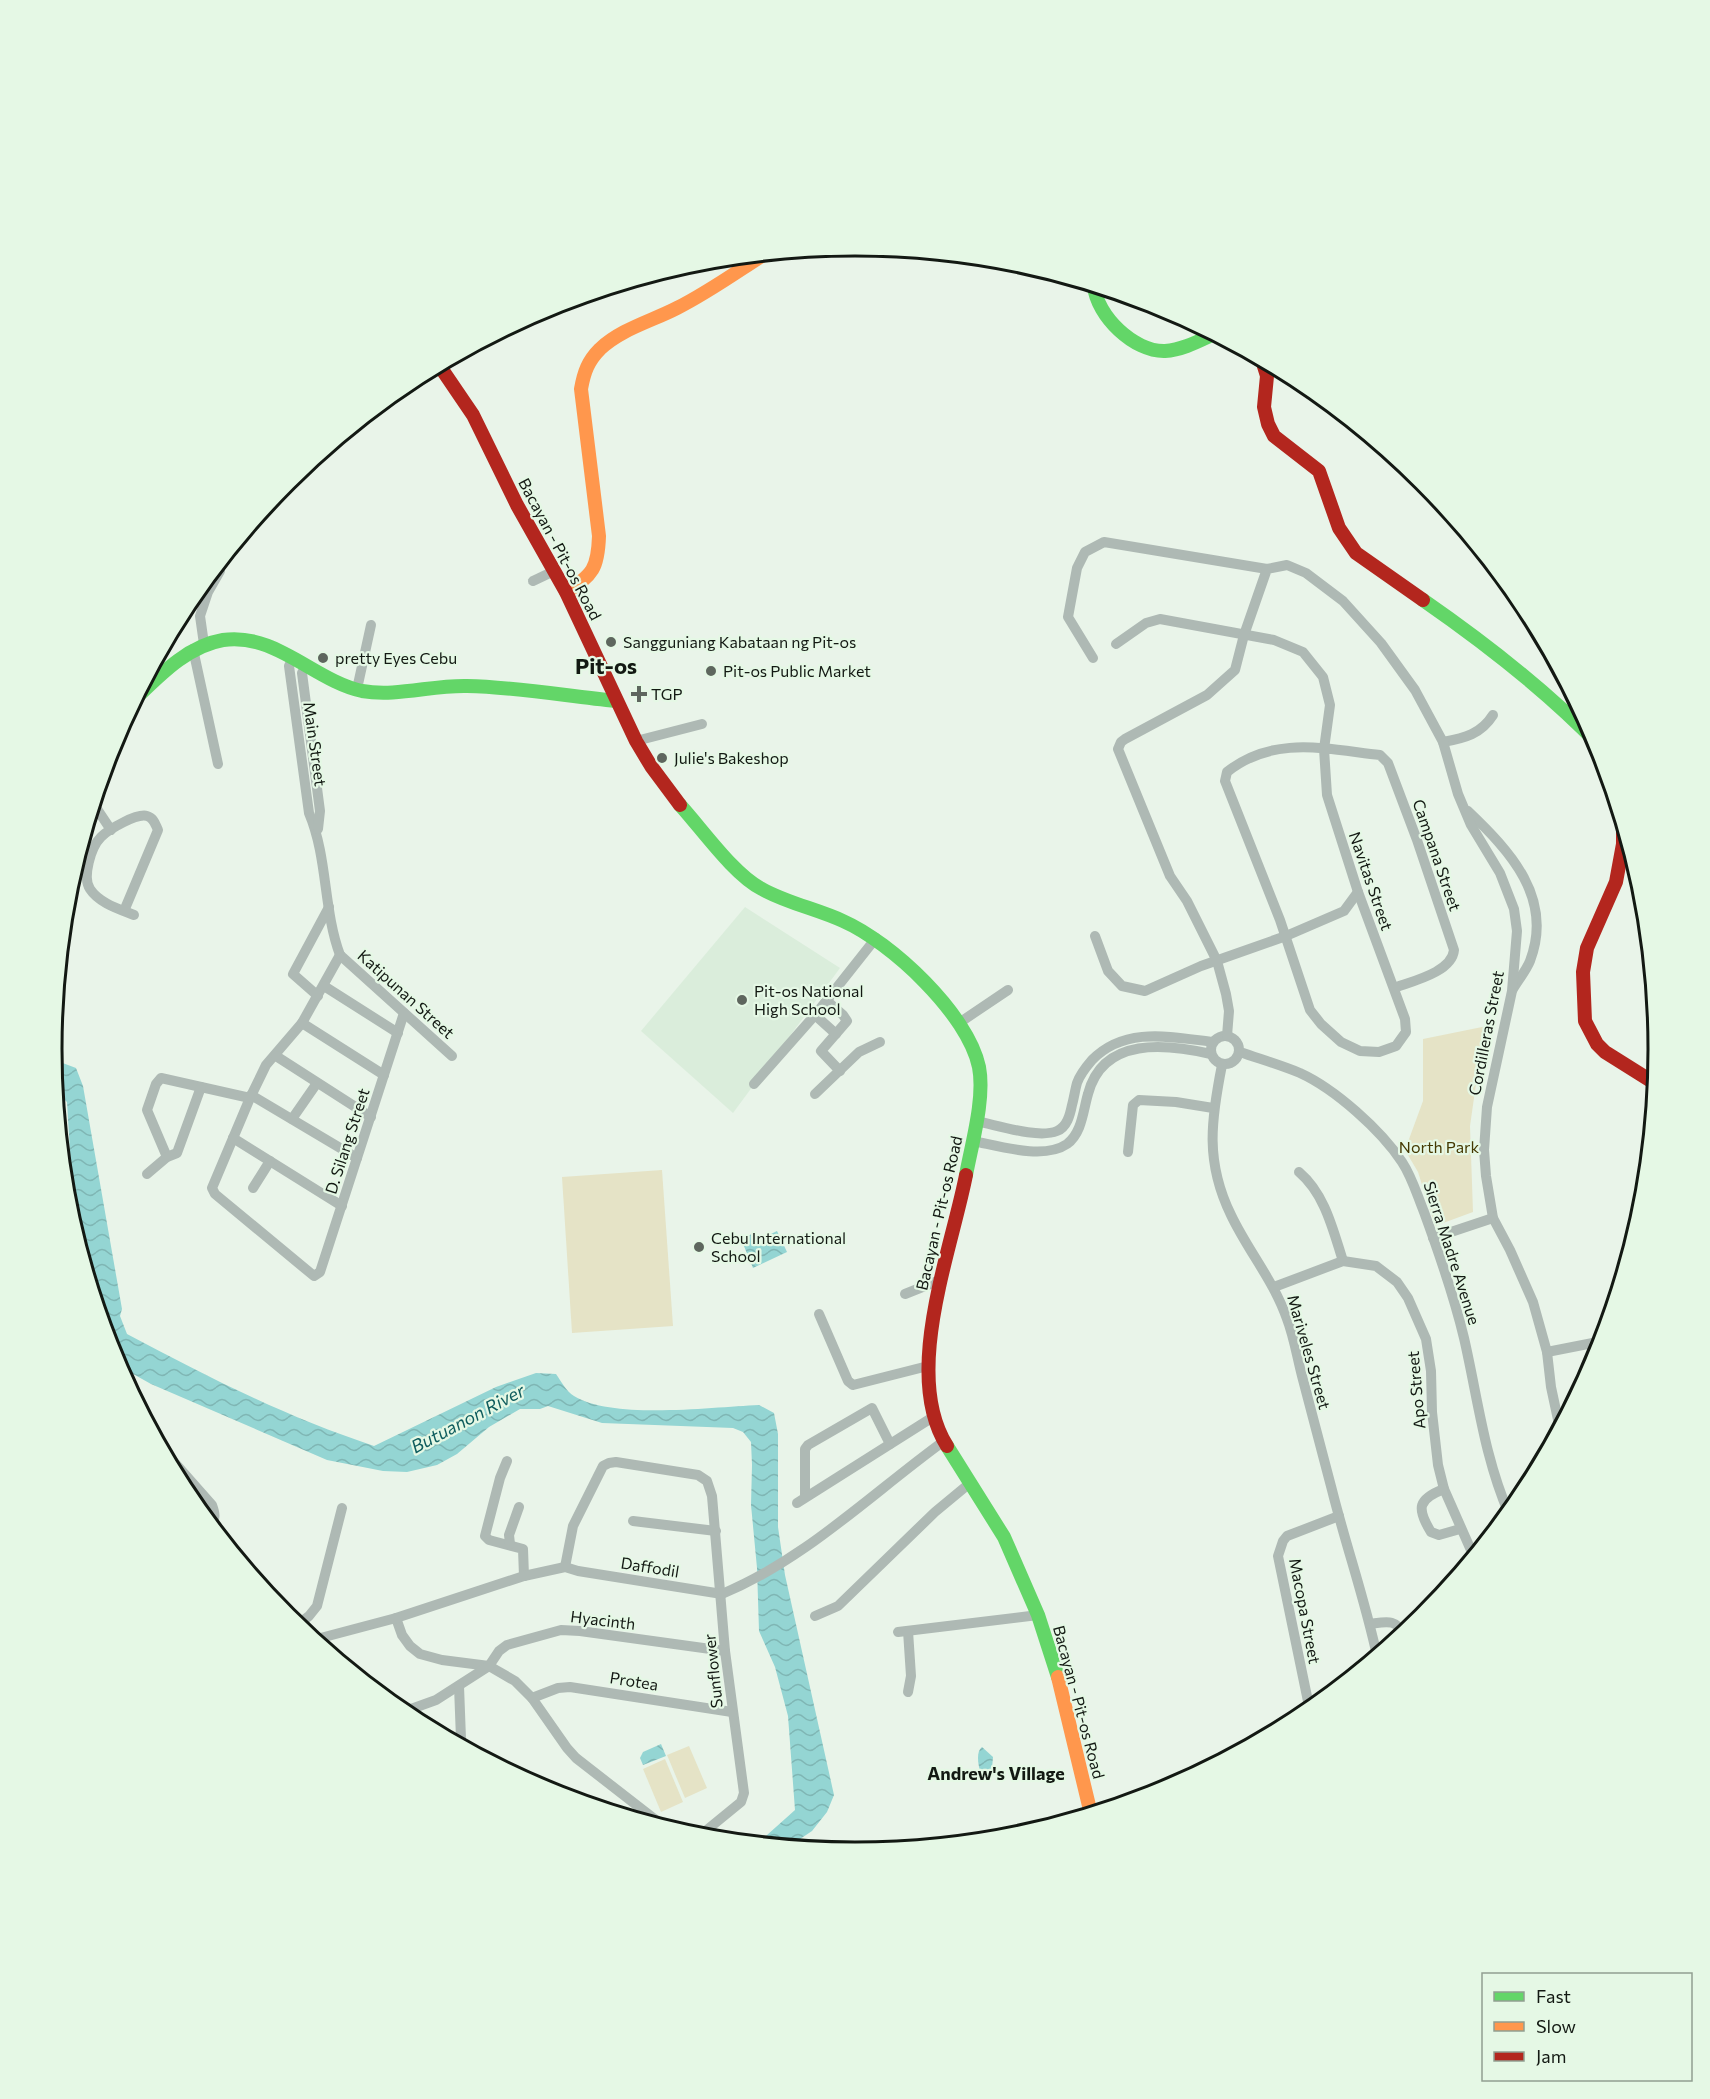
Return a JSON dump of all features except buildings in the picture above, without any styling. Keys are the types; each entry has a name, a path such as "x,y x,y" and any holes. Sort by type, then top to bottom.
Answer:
{"street":[{"path":"566,592 588,579 599,560 599,536 581,389 584,367 596,352 615,337 676,309 750,263"},
{"path":"1095,294 1099,308 1105,316 1145,348 1153,351 1179,349 1205,338"},
{"path":"1265,370 1267,376 1264,407 1268,424 1274,436 1319,471 1339,528 1356,553 1478,638 1578,723"},
{"name":"Bacayan - Pit-os Road","path":"443,371 473,415 517,505 566,592 636,741 651,766 678,802 738,871 761,889 844,921 876,938 896,953 959,1023 971,1043 979,1068 976,1120 958,1216 939,1280 928,1366 928,1385 933,1417 944,1441 1004,1537 1038,1615 1057,1672 1089,1807"},
{"name":"Cordilleras Street","path":"1092,658 1068,617 1077,568 1085,552 1104,542 1267,570 1287,565 1306,573 1342,601 1381,642 1414,690 1443,742 1458,794 1471,825 1500,873 1514,909 1517,931 1512,991 1490,1088 1485,1126 1486,1176 1492,1218"},
{"path":"1227,1036 1229,1011 1227,993 1217,961 1187,901 1170,876 1118,749 1125,739 1207,695 1235,670 1244,635 1267,570"},
{"path":"533,581 554,571"},
{"path":"213,583 200,615 199,647 218,764"},
{"name":"Navitas Street","path":"1116,644 1146,623 1160,619 1274,640 1303,652 1323,677 1330,705 1324,749 1327,795 1358,892 1405,1019 1406,1032 1396,1046 1379,1052 1360,1051 1341,1042 1321,1024 1310,1010 1286,936"},
{"path":"357,689 371,625"},
{"path":"150,687 199,647 231,640 259,641 331,680 372,693 468,686 616,701"},
{"name":"Main Street","path":"293,658 289,666 309,813 318,832"},
{"name":"Main Street","path":"306,666 302,673 320,811 318,832 329,907 340,955"},
{"path":"1443,742 1476,733 1493,715"},
{"path":"636,741 702,724"},
{"name":"Campana Street","path":"1286,936 1225,776 1227,772 1265,750 1287,747 1380,755 1388,763 1418,840 1454,950 1453,958 1444,968 1394,988"},
{"path":"1464,807 1497,839 1518,865 1533,901 1537,927 1530,961 1512,991"},
{"path":"99,812 111,830"},
{"path":"138,815 150,817 154,820 158,830 129,913 101,900 90,890 85,880 96,844 111,830 138,815"},
{"path":"1622,849 1616,882 1587,948 1583,972 1586,1021 1597,1044 1605,1052 1647,1079"},
{"path":"1344,911 1358,892"},
{"path":"318,996 292,974 329,907"},
{"path":"1095,936 1108,971 1115,979 1122,986 1145,991 1201,966 1286,936 1344,911 1365,912"},
{"path":"754,1084 827,1001 876,938"},
{"path":"340,955 302,1023 266,1065 233,1138 342,1206"},
{"name":"Katipunan Street","path":"340,955 452,1056"},
{"path":"324,986 398,1033"},
{"path":"959,1023 1008,990"},
{"path":"827,1001 847,1021 821,1051 840,1071"},
{"name":"D. Silang Street","path":"233,1138 213,1190 314,1276 320,1272 404,1013"},
{"path":"815,1015 836,1034"},
{"path":"302,1023 384,1075"},
{"path":"976,1120 1037,1133 1051,1133 1060,1130 1068,1121 1077,1082 1086,1067 1099,1053 1125,1039 1213,1042 1227,1036 1236,1041 1240,1052 1236,1061 1222,1065 1215,1061 1211,1054 1213,1042"},
{"path":"815,1094 859,1052 880,1041"},
{"path":"973,1141 1037,1152 1054,1149 1067,1144 1077,1132 1088,1091 1102,1067 1111,1059 1155,1041 1211,1054"},
{"name":"Sierra Madre Avenue","path":"1240,1052 1301,1074 1328,1090 1357,1113 1391,1147 1403,1163 1412,1180 1434,1238 1464,1337 1481,1424 1496,1484 1505,1505"},
{"path":"276,1056 371,1117"},
{"name":"Mariveles Street","path":"1222,1065 1213,1108 1212,1135 1214,1160 1221,1188 1231,1215 1274,1287 1287,1319 1375,1648"},
{"path":"167,1157 147,1110 156,1084 161,1078 251,1096 357,1158"},
{"path":"292,1119 317,1083"},
{"path":"147,1174 167,1157 177,1153 201,1087"},
{"path":"1128,1152 1133,1105 1139,1100 1176,1102 1213,1108"},
{"path":"1037,1133 1037,1152"},
{"path":"253,1188 270,1161"},
{"path":"1299,1172 1312,1182 1329,1218 1343,1261"},
{"path":"1434,1238 1492,1218 1510,1250 1533,1302 1547,1352 1558,1417"},
{"name":"Apo Street","path":"1274,1287 1343,1261 1376,1266 1397,1282 1408,1298 1426,1339 1431,1371 1432,1412 1438,1465 1444,1489 1471,1550"},
{"path":"905,1294 939,1280"},
{"path":"819,1314 848,1381 853,1385 928,1366"},
{"path":"1547,1352 1592,1343"},
{"path":"890,1444 872,1408 808,1444 805,1449 801,1500 933,1417"},
{"path":"722,1594 786,1561 836,1526 944,1441"},
{"path":"507,1461 500,1478 485,1536 489,1540 523,1549 524,1576"},
{"name":"Sunflower","path":"565,1567 573,1527 603,1466 616,1462 698,1475 707,1481 712,1496 725,1651 744,1793 741,1802 708,1829"},
{"path":"189,1480 212,1505 214,1518"},
{"path":"815,1616 838,1606 935,1512 970,1483"},
{"path":"1444,1489 1430,1495 1424,1501 1422,1515 1431,1532 1439,1535 1461,1528"},
{"path":"510,1544 509,1535 519,1507"},
{"path":"304,1620 317,1606 342,1508"},
{"name":"Macopa Street","path":"1308,1701 1278,1556 1287,1536 1339,1516"},
{"path":"633,1521 716,1531"},
{"name":"Daffodil","path":"323,1637 396,1618 524,1576 565,1567 722,1594"},
{"path":"908,1692 911,1676 903,1632 1038,1615"},
{"path":"396,1618 402,1635 410,1647 420,1654 442,1660 489,1666 515,1681 532,1698 576,1758 651,1816"},
{"path":"1370,1624 1392,1622 1399,1626"},
{"name":"Hyacinth","path":"413,1708 436,1700 489,1666 499,1651 507,1645 561,1630 725,1651"},
{"path":"459,1686 461,1739"},
{"name":"Protea","path":"532,1698 558,1688 570,1687 732,1712"}],"shaded area":[{"name":"Pit-os National High School","path":"745,907 840,968 733,1113 641,1031"}],"green space":[{"name":"North Park","path":"1492,1025 1477,1077 1470,1126 1473,1212 1435,1226 1418,1172 1405,1150 1423,1101 1423,1039"},
{"path":"63,1102 65,1104 67,1143"},
{"path":"662,1170 673,1326 572,1333 562,1177"},
{"path":"689,1746 707,1788 685,1798 667,1755"},
{"path":"665,1759 683,1802 661,1812 643,1769"}],"water":[{"name":"Butuanon River","path":"62,1063 76,1068 83,1086 122,1309 120,1316 127,1334 218,1381 279,1409 374,1446 496,1387 536,1373 556,1374 574,1396 613,1408 663,1410 759,1405 774,1413 778,1434 778,1527 785,1575 834,1795 827,1812 812,1831 798,1840 764,1837 795,1810 788,1716 775,1667 759,1631 757,1568 751,1505 751,1442 743,1432 733,1428 602,1423 548,1406 540,1409 520,1409 489,1427 457,1454 437,1465 407,1472 383,1471 327,1460 151,1384 131,1373 104,1305 89,1255 71,1171 67,1102 63,1098"},
{"path":"777,1231 787,1252 753,1268 741,1239 752,1234 756,1241"},
{"path":"661,1744 666,1756 643,1765 640,1758 643,1752"},
{"path":"982,1747 993,1757 992,1768 986,1774 980,1771 979,1765 978,1755"}],"traffic: fast":[{"path":"1096,294 1102,309 1119,330 1130,339 1153,350 1178,349 1206,338"},
{"path":"1423,600 1514,668 1578,724"},
{"path":"153,681 174,663 197,649 223,640 242,639 277,650 328,678 362,691 388,693 454,686 486,687 616,701"},
{"path":"680,805 730,863 751,882 772,894 843,921 862,931 904,962 944,1003 972,1046 979,1067 979,1106 966,1175"},
{"path":"947,1446 1004,1537 1038,1615 1058,1677"}],"traffic: slow":[{"path":"566,592 582,581 592,570 598,547 599,536 581,389 590,362 600,349 617,336 688,302 751,263"},
{"path":"1058,1677 1089,1807"}],"traffic: jam":[{"path":"1265,370 1267,376 1264,407 1274,436 1319,471 1339,528 1356,553 1423,600"},
{"path":"443,371 473,415 517,505 566,592 636,741 651,766 680,805"},
{"path":"1622,849 1616,882 1587,948 1583,972 1585,1021 1597,1044 1605,1052 1647,1079"},
{"path":"947,1446 934,1417 929,1385 929,1349 934,1313 966,1175"}],"place":[{"name":"Sangguniang Kabataan ng Pit-os","path":"611,642"},
{"name":"pretty Eyes Cebu","path":"323,658"},
{"name":"Pit-os Public Market","path":"711,671"},
{"name":"TGP","path":"639,694"},
{"name":"Julie's Bakeshop","path":"662,758"},
{"name":"Pit-os National High School","path":"742,1000"},
{"name":"Cebu International School","path":"699,1247"}],"district":[{"name":"Pit-os","path":"606,666"},
{"name":"Andrew's Village","path":"996,1774"}]}
